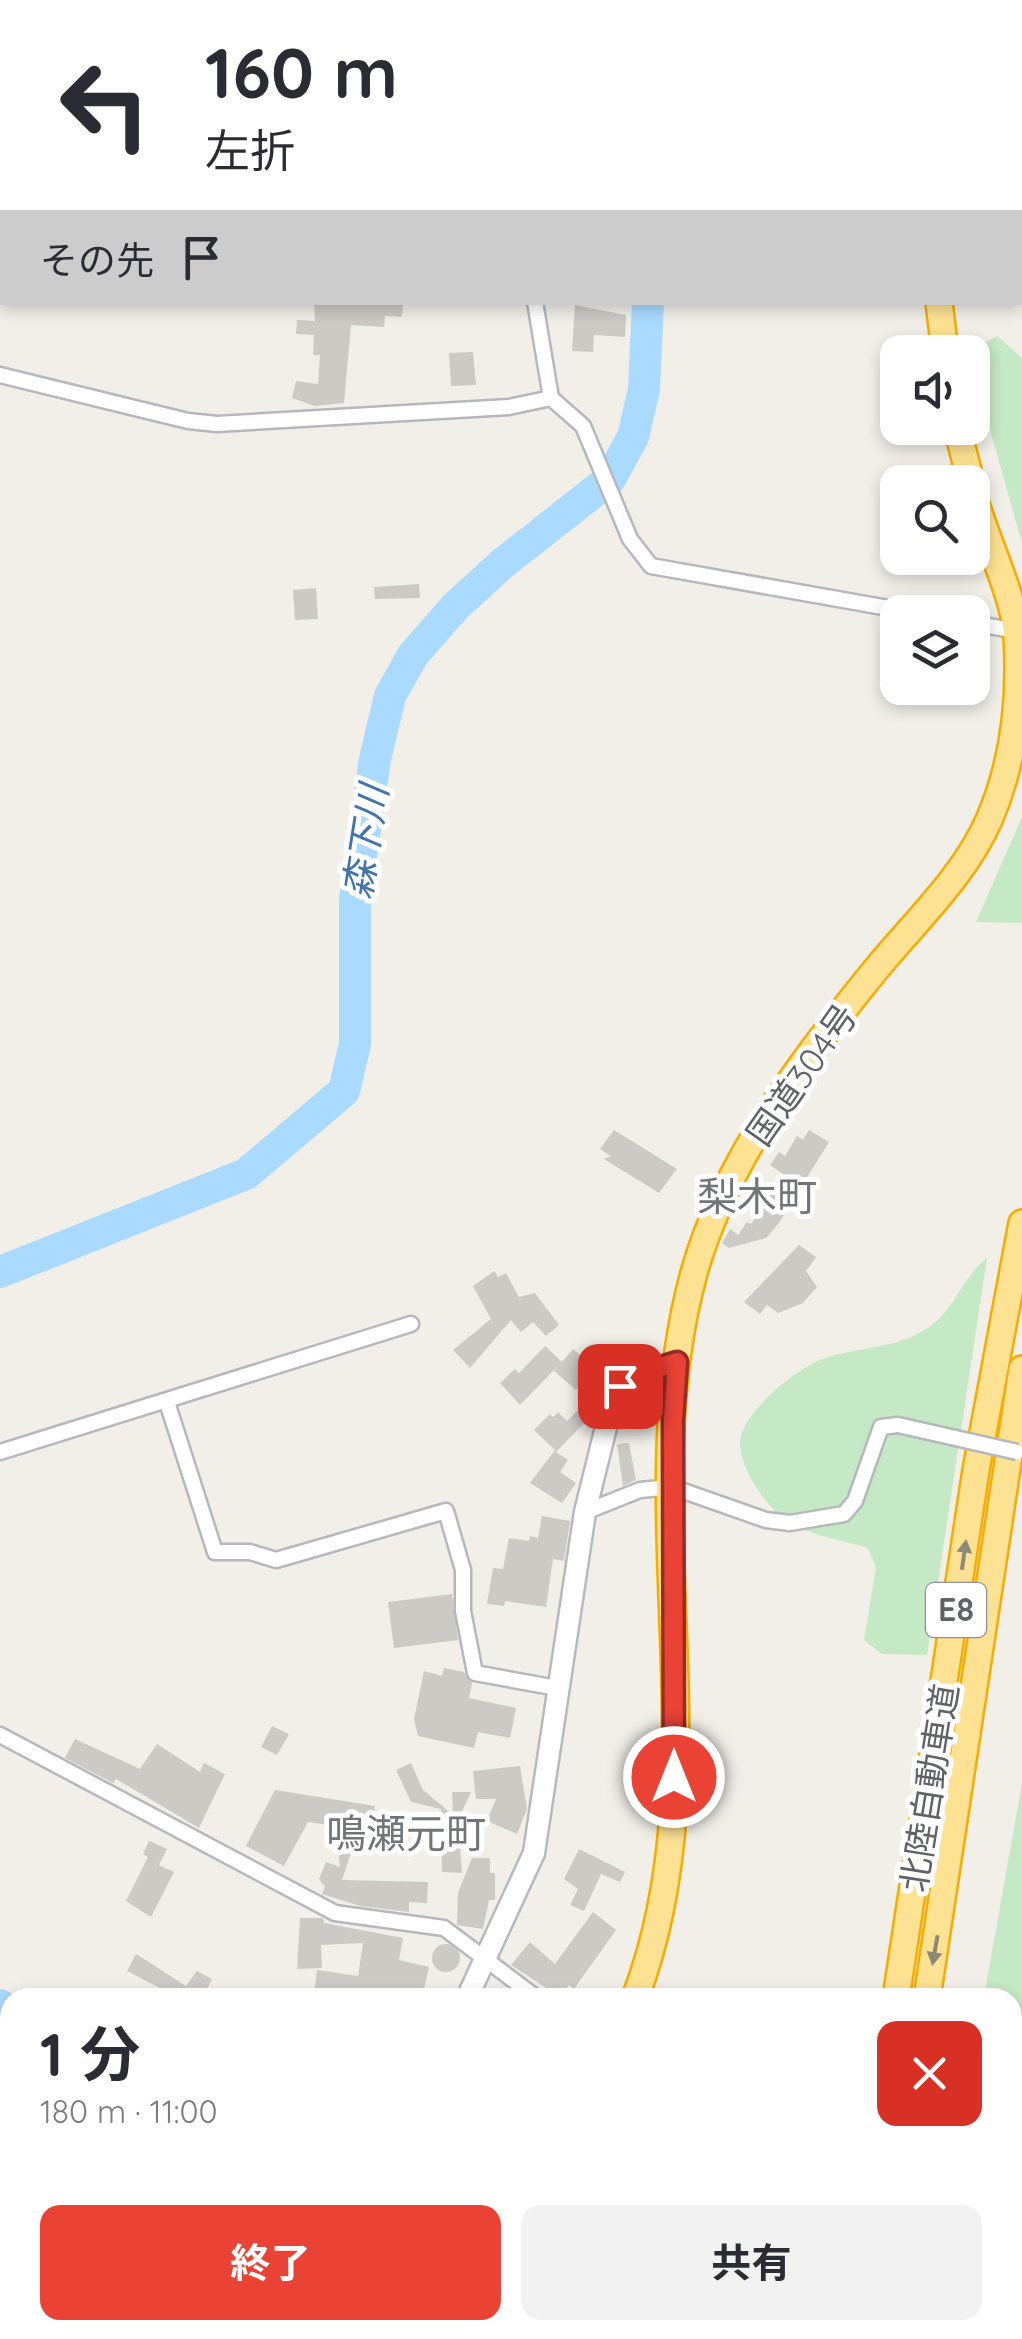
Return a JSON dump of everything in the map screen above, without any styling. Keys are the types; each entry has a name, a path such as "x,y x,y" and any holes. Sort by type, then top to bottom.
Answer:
{"highway":[{"path":"940,305 943,335"},
{"name":"国道304号","path":"638,1988 651,1950 672,1832 672,1487 677,1362 695,1270 734,1175 826,1034 964,866 988,822 1010,762 1018,689 1017,632 990,547"},
{"name":"北陸自動車道","path":"898,1988 976,1470 1022,1223"},
{"name":"北陸自動車道","path":"929,1988 1022,1368"},
{"path":"983,1631 1022,1418"}],"street":[{"path":"535,305 552,398 582,426 630,539 651,566 880,607"},
{"path":"0,375 188,421 218,424 509,407 552,398"},
{"path":"990,627 1017,632"},
{"path":"0,1452 411,1324"},
{"path":"472,1988 534,1854 584,1512 620,1386 633,1376 677,1362"},
{"path":"167,1402 215,1552 250,1552 276,1560 446,1510 462,1570 463,1611 475,1673 558,1688"},
{"path":"584,1512 640,1490 672,1487 766,1520 790,1523 844,1514 855,1501 881,1427 898,1425 1019,1452"},
{"path":"0,1735 335,1912 444,1928 525,1988"}],"green space":[{"path":"997,336 1022,358 1022,543 990,429 990,340"},
{"path":"1022,817 1022,923 976,922"},
{"path":"987,1258 927,1655 882,1654 864,1640 876,1568 868,1548 811,1532 782,1518 750,1476 740,1446 742,1434 757,1408 809,1365 898,1342 933,1324"},
{"path":"1022,1783 1022,1988 986,1988"}],"building":[{"path":"314,305 403,305 402,317 385,316 384,327 351,325 344,403 315,406 292,398 296,381 318,384 320,355 313,355 314,335 296,334 297,320 315,321"},
{"path":"575,305 626,315 625,337 594,335 593,352 572,351"},
{"path":"473,352 476,385 451,386 449,353"},
{"path":"419,584 420,598 375,599 374,587"},
{"path":"316,588 318,619 295,620 293,590"},
{"path":"614,1130 677,1169 659,1193 604,1159 611,1156 600,1149"},
{"path":"809,1130 829,1142 779,1223 766,1238 729,1248 722,1243 730,1229 738,1235 747,1222 751,1224 783,1174 770,1165 779,1152 785,1156 797,1136 803,1140"},
{"path":"799,1245 816,1257 806,1271 817,1287 803,1303 778,1313 767,1305 760,1314 744,1302"},
{"path":"494,1271 498,1277 506,1273 519,1297 535,1293 559,1325 546,1336 533,1322 521,1332 511,1320 470,1368 453,1350 491,1319 473,1286"},
{"path":"545,1346 562,1362 573,1349 594,1367 576,1390 554,1371 560,1364 520,1405 500,1383 515,1369 519,1373"},
{"path":"577,1411 587,1420 556,1452 568,1460 560,1472 576,1483 562,1503 530,1483 555,1450 534,1430 550,1414 553,1417 558,1412 567,1421"},
{"path":"629,1443 636,1480 623,1486 617,1444"},
{"path":"542,1516 570,1521 564,1561 553,1559 546,1607 505,1601 504,1606 487,1604 493,1568 503,1569 509,1538 538,1538"},
{"path":"452,1594 458,1640 394,1648 388,1602"},
{"path":"444,1668 464,1672 472,1683 469,1698 516,1708 510,1738 478,1732 474,1748 418,1736 414,1719 424,1671 442,1676"},
{"path":"272,1726 289,1734 277,1755 261,1747"},
{"path":"75,1739 140,1769 157,1744 200,1772 204,1763 225,1774 199,1828 116,1779 113,1783 65,1758"},
{"path":"411,1763 423,1790 453,1815 452,1792 471,1792 458,1820 462,1873 442,1872 441,1809 411,1802 396,1770"},
{"path":"520,1766 527,1809 517,1834 487,1821 496,1799 476,1799 473,1771"},
{"path":"275,1790 375,1806 364,1851 351,1853 342,1880 428,1882 427,1903 409,1902 409,1912 360,1906 322,1894 325,1887 319,1879 326,1862 340,1867 335,1826 308,1822 284,1866 246,1846"},
{"path":"149,1841 167,1849 159,1865 174,1872 151,1917 126,1901 148,1857 143,1854"},
{"path":"579,1849 625,1872 620,1882 601,1874 584,1911 570,1905 578,1889 564,1879"},
{"path":"472,1858 490,1858 490,1873 495,1873 495,1900 489,1900 483,1929 457,1925 458,1893"},
{"path":"593,1912 616,1930 575,1988 546,1988 511,1965 530,1942 555,1964"},
{"path":"300,1918 323,1918 324,1923 403,1938 399,1960 429,1967 424,1988 315,1988 317,1970 358,1976 363,1943 321,1945 322,1968 297,1969"},
{"path":"446,1944 456,1948 460,1958 456,1968 446,1972 436,1968 432,1958 436,1948"},
{"path":"136,1954 186,1986 197,1971 212,1979 208,1988 160,1988 127,1971"}],"waterway":[{"name":"森下川","path":"0,1272 246,1174 344,1091 355,1044 355,899 375,759 390,696 413,655 455,607 502,564 610,479 633,437 644,389 648,305"}],"district":[{"name":"梨木町","path":"757,1197"},
{"name":"鳴瀬元町","path":"406,1834"}],"route":[{"path":"620,1386 633,1376 677,1362 673,1419 674,1777"}]}
